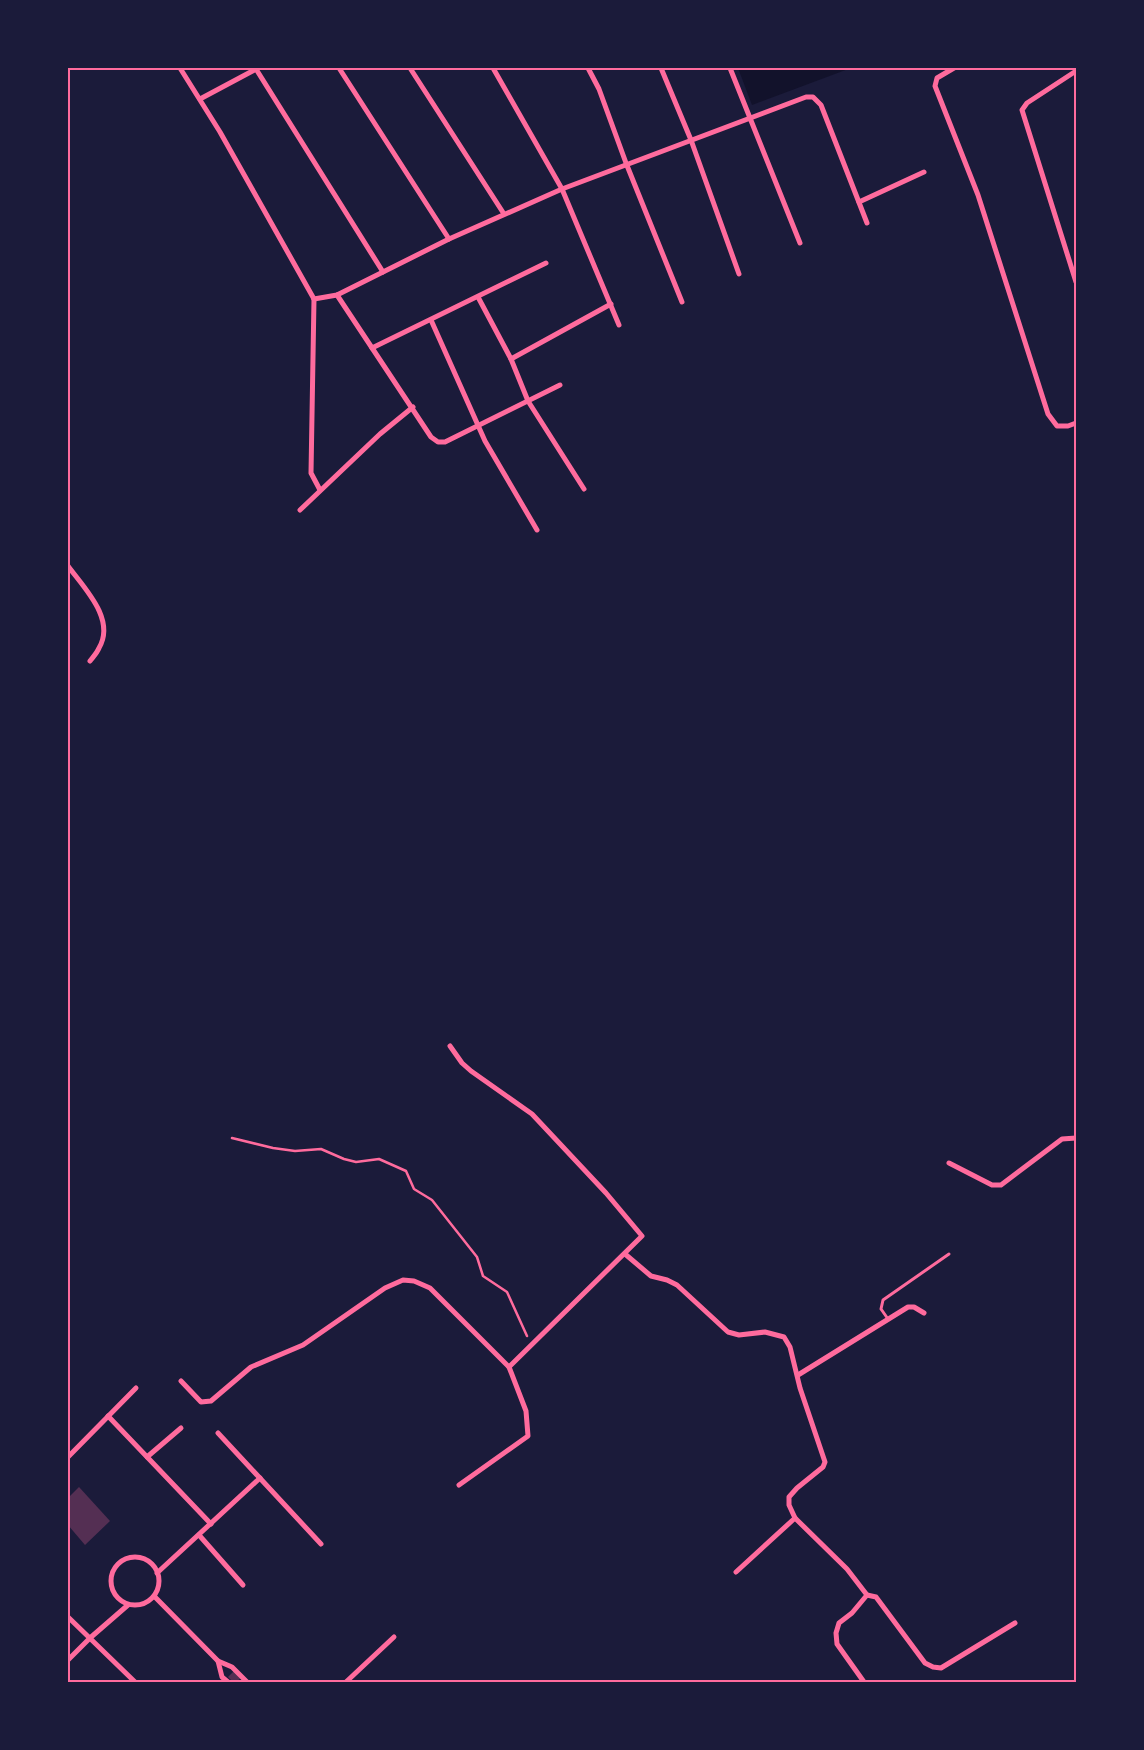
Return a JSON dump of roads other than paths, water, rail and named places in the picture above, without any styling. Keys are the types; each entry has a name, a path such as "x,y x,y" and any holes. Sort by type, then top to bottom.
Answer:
{"street":[{"path":"180,68 200,99 314,299 311,473 320,490"},
{"path":"200,99 257,68 383,272"},
{"path":"338,68 449,239"},
{"path":"410,68 504,214"},
{"path":"493,68 562,189 619,325"},
{"path":"588,68 599,89 626,163 682,302"},
{"path":"661,68 692,140 738,274"},
{"path":"730,68 800,243"},
{"path":"954,68 937,78 935,86 978,195 1048,414 1057,426 1068,426 1076,423"},
{"path":"1076,70 1027,103 1022,110 1076,282"},
{"path":"314,299 337,295 449,239 562,189 626,163 806,97 813,97 821,105 867,223"},
{"path":"859,202 924,172"},
{"path":"372,348 546,263"},
{"path":"337,295 413,407 431,437 438,442 445,442 560,385"},
{"path":"478,297 511,359 528,401 584,489"},
{"path":"511,359 611,304"},
{"path":"431,320 479,426 537,530"},
{"path":"300,510 380,434 413,407"},
{"path":"68,566 97,605 102,620 104,631 100,647 90,661"},
{"path":"450,1046 462,1063 471,1071 532,1114 612,1200 642,1236 626,1254 509,1367"},
{"path":"949,1163 992,1185 1001,1185 1062,1139 1076,1138"},
{"path":"626,1254 651,1276 677,1285 728,1332 739,1335 765,1332 784,1337 790,1347 800,1388 825,1462 823,1467 789,1497 789,1505 795,1518 847,1569 868,1595 876,1597 926,1663 941,1668 1015,1623"},
{"path":"181,1381 201,1402 211,1401 251,1368 303,1345 385,1288 403,1280 414,1281 430,1288 509,1367 526,1411 528,1436 459,1485"},
{"path":"798,1375 908,1308 914,1307 924,1313"},
{"path":"68,1457 136,1388"},
{"path":"108,1416 211,1524"},
{"path":"147,1457 181,1428"},
{"path":"218,1433 321,1544"},
{"path":"157,1573 260,1478"},
{"path":"736,1572 795,1518"},
{"path":"199,1535 243,1585"},
{"path":"136,1557 149,1562 157,1573 158,1585 154,1596 142,1604 128,1605 116,1598 110,1585 113,1571 122,1561 136,1557"},
{"path":"864,1682 837,1644 836,1633 839,1623 868,1595"},
{"path":"154,1596 218,1661 232,1667 247,1682"},
{"path":"68,1660 128,1605"},
{"path":"68,1617 135,1682"},
{"path":"346,1682 394,1637"},
{"path":"218,1661 222,1677 228,1682"}],"lane":[{"path":"888,1319 881,1309 883,1300 950,1254"}]}
